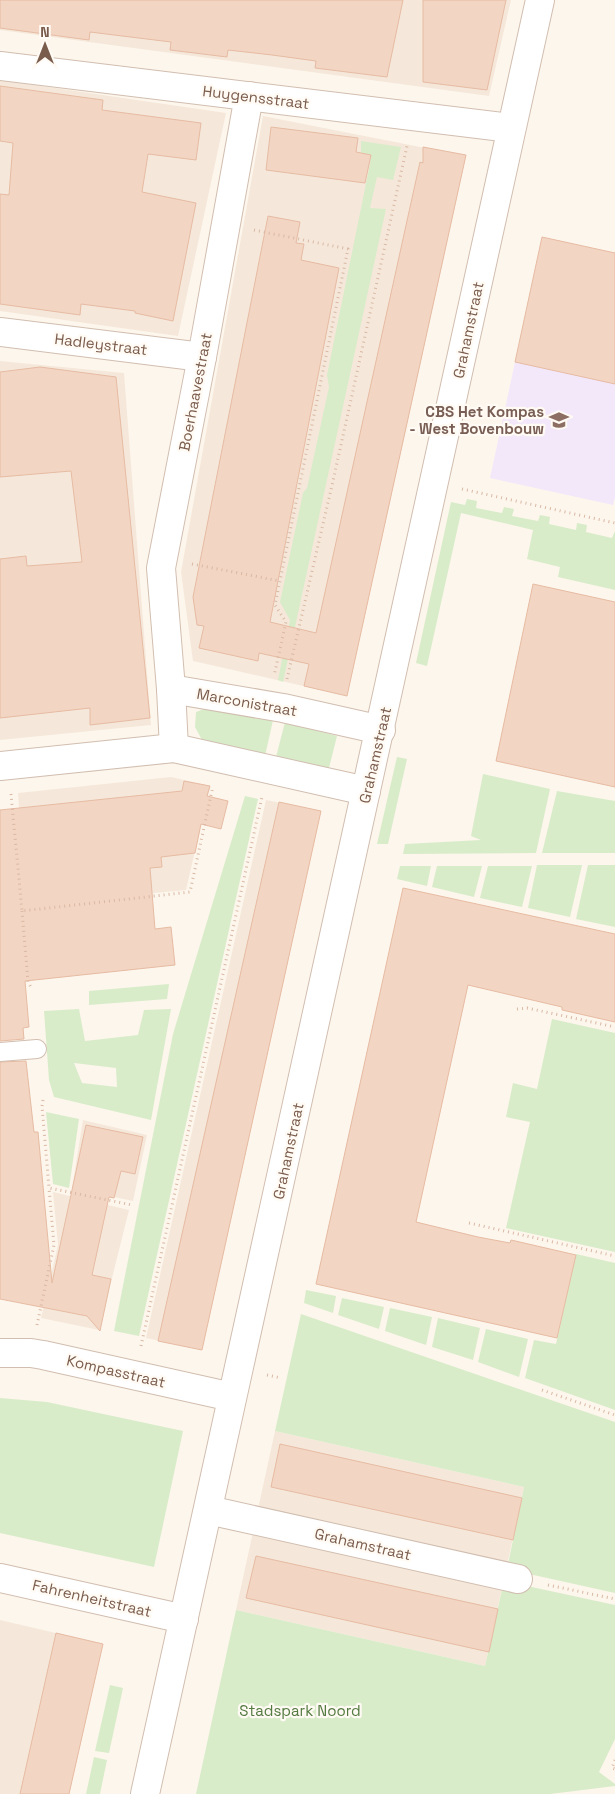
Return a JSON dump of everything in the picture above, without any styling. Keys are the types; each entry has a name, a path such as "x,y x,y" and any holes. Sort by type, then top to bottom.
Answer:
{"street":[{"name":"Grahamstraat","path":"145,1794 540,0"},
{"name":"Huygensstraat","path":"0,66 511,128"},
{"name":"Boerhaavestraat","path":"171,689 161,568 202,357 249,96"},
{"name":"Hadleystraat","path":"0,332 202,357"},
{"name":"Marconistraat","path":"171,689 283,708 380,730"},
{"path":"171,689 174,748"},
{"path":"4,766 174,748 366,791"},
{"name":"Kompasstraat","path":"0,1353 31,1353 232,1397"},
{"name":"Grahamstraat","path":"208,1510 518,1578"},
{"name":"Fahrenheitstraat","path":"0,1578 184,1619"}],"lane":[{"path":"0,1052 37,1049"}],"path":[{"path":"226,225 348,249 275,605 286,622 272,683"},
{"path":"435,483 615,523"},
{"path":"163,558 280,581"},
{"path":"22,912 190,892 220,758"},
{"path":"4,766 22,912 28,982 32,989"},
{"path":"517,1009 527,1008 615,1027"},
{"path":"31,1353 54,1245 43,1100"},
{"path":"49,1188 132,1205"},
{"path":"469,1223 615,1256"},
{"path":"542,1390 615,1415"},
{"path":"518,1578 615,1599"},
{"path":"615,1760 612,1768 615,1769"}],"shaded area":[{"path":"0,0 511,0 489,96 0,30"},
{"path":"0,80 226,113 178,336 0,311"},
{"path":"263,116 466,156 347,696 193,661 181,572"},
{"name":"CBS Het Kompas - West Bovenbouw","path":"542,237 615,253 615,497 613,505 490,478"},
{"path":"0,361 124,373 151,725 0,740"},
{"path":"171,777 210,786 186,890 25,905 18,793"},
{"path":"266,800 321,811 202,1350 146,1338"},
{"path":"83,1120 147,1135 133,1201 72,1188"},
{"path":"53,1192 129,1210 99,1330 41,1318 58,1245"},
{"path":"275,1431 524,1487 485,1666 236,1610"},
{"path":"0,1620 103,1644 69,1794 0,1794"}],"green space":[{"path":"361,141 401,147 393,180 377,177 370,208 386,209 283,682 278,680 290,620 280,602 303,493 307,488 329,387 327,375 370,164 371,155 361,153"},
{"path":"467,499 477,501 476,508 502,513 504,507 514,509 512,516 538,521 540,515 550,517 549,524 576,530 577,523 587,525 586,532 612,538 615,531 615,590 558,577 560,567 527,559 533,530 461,513 427,666 416,663 451,502 465,505"},
{"path":"212,706 273,720 265,756 202,740 195,727 196,712"},
{"path":"285,722 337,736 329,768 276,757"},
{"path":"397,757 407,759 388,844 377,844"},
{"path":"483,774 550,789 536,853 403,854 405,844 481,840 471,836"},
{"path":"557,791 615,801 615,853 542,853"},
{"path":"245,796 258,799 139,1336 114,1331 173,1034"},
{"path":"537,865 582,865 570,917 528,908"},
{"path":"588,865 615,865 615,927 576,919"},
{"path":"400,866 431,866 427,886 397,879"},
{"path":"437,866 482,866 474,897 432,887"},
{"path":"488,866 532,866 522,907 480,898"},
{"path":"169,984 167,999 89,1005 89,991"},
{"path":"79,1009 85,1041 138,1035 144,1010 171,1009 151,1120 54,1097 49,1080 44,1011","holes":["74,1063 116,1068 117,1087 82,1083"]},
{"path":"552,1019 615,1033 615,1252 506,1228 530,1122 506,1117 513,1083 537,1089"},
{"path":"46,1112 79,1119 69,1188 53,1184"},
{"path":"576,1254 615,1263 615,1410 525,1378 534,1340 556,1344"},
{"path":"306,1290 336,1296 333,1313 304,1303"},
{"path":"342,1298 384,1307 379,1329 338,1315"},
{"path":"390,1308 432,1317 426,1345 385,1331"},
{"path":"301,1314 615,1422 615,1593 520,1572 508,1564 524,1487 275,1431"},
{"path":"438,1318 480,1328 473,1360 432,1347"},
{"path":"486,1329 528,1339 519,1377 478,1362"},
{"path":"0,1398 47,1402 183,1431 154,1567 0,1533"},
{"name":"Stadspark Noord","path":"518,1584 615,1605 615,1739 599,1772 615,1784 615,1786 550,1794 196,1794 236,1610 485,1666 503,1585"},
{"path":"110,1685 123,1688 109,1753 95,1751"},
{"path":"94,1757 107,1760 100,1794 86,1794"}],"building":[{"path":"0,0 403,0 387,77 315,68 316,61 272,55 228,50 227,57 170,50 171,42 90,32 89,40 0,28"},
{"path":"423,0 506,0 487,90 423,82"},
{"path":"0,86 103,100 102,110 201,123 196,160 148,154 142,192 196,203 173,321 135,313 135,311 81,304 80,315 0,304 0,194 9,195 13,143 0,141"},
{"path":"271,127 358,138 356,152 371,155 365,183 266,170"},
{"path":"423,147 466,155 347,696 304,686 309,664 259,653 258,661 199,648 204,626 197,625 193,597 268,216 300,222 296,243 304,244 301,260 339,268 270,622 316,633 420,162 423,163"},
{"path":"542,237 615,253 615,384 515,362"},
{"path":"40,367 116,377 150,718 90,725 90,708 0,718 0,559 26,556 27,566 82,562 71,471 0,477 0,372"},
{"path":"533,584 615,602 615,787 496,761"},
{"path":"184,781 210,786 207,796 228,801 221,829 201,824 195,853 161,857 162,867 150,868 155,929 171,927 175,965 25,981 29,1027 23,1028 24,1039 0,1041 0,810 182,791"},
{"path":"279,802 321,811 202,1350 158,1341"},
{"path":"403,888 615,934 615,1022 562,1010 562,1007 468,985 416,1222 478,1237 510,1243 511,1240 576,1255 557,1338 316,1284"},
{"path":"26,1061 34,1132 38,1132 52,1283 86,1125 143,1137 135,1174 121,1171 114,1198 109,1197 92,1275 111,1279 100,1331 87,1316 0,1299 0,1062"},
{"path":"280,1444 522,1498 513,1540 271,1487"},
{"path":"256,1556 498,1609 489,1652 246,1598"},
{"path":"56,1633 103,1644 69,1794 20,1794"}],"place":[{"name":"CBS Het Kompas - West Bovenbouw","path":"559,420"}]}
